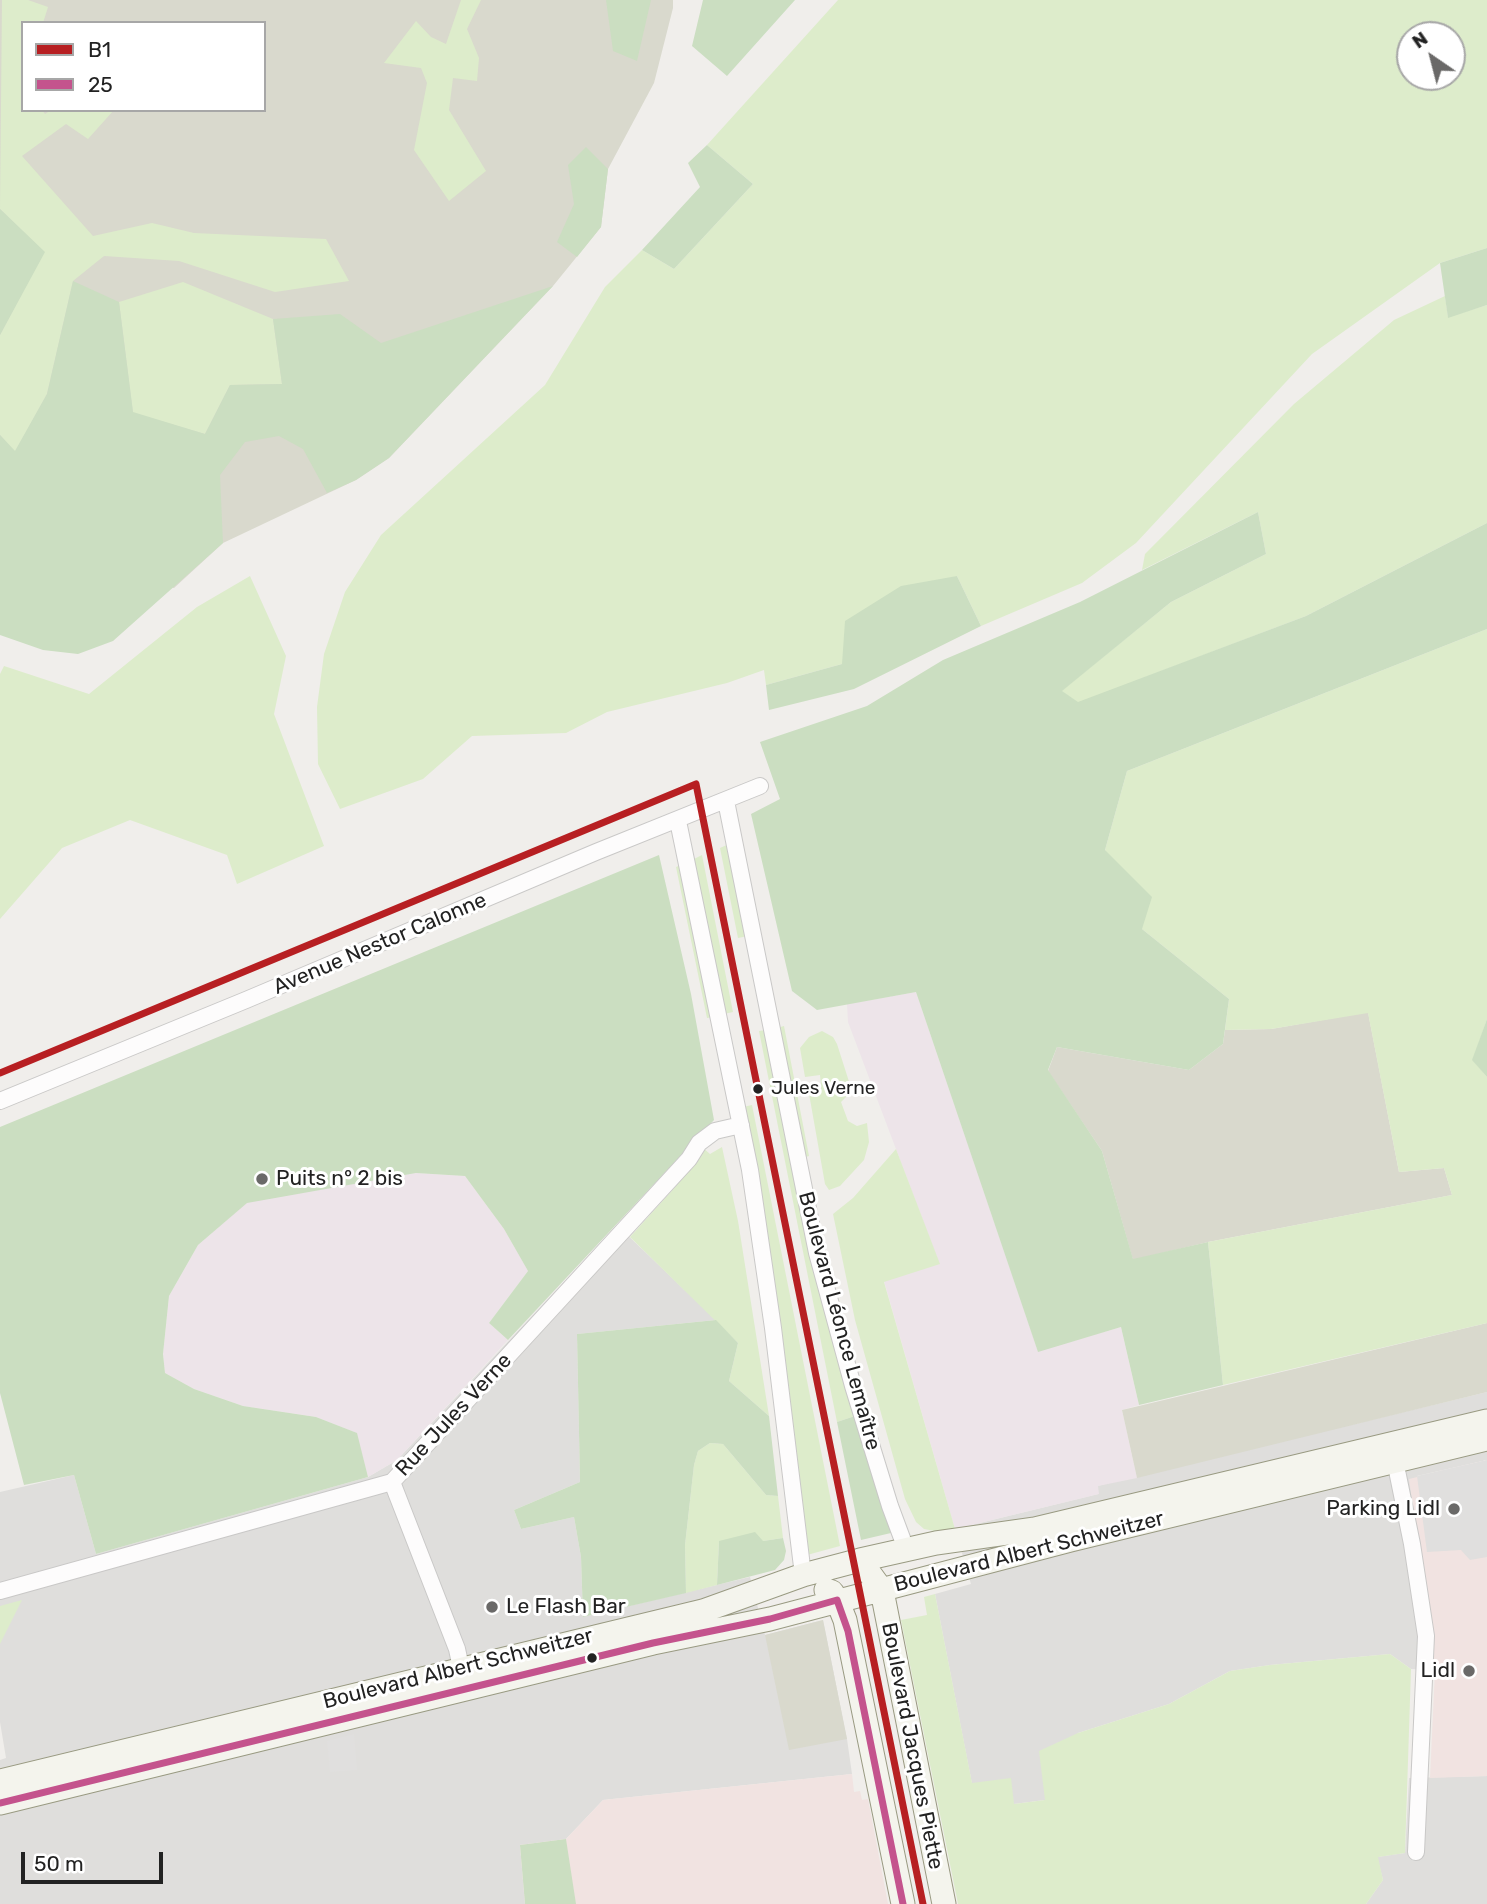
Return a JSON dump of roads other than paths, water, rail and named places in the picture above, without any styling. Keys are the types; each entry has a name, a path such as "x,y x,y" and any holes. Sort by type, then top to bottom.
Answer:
{"main road":[{"name":"Boulevard Albert Schweitzer","path":"0,1803 464,1679 702,1611 820,1587 883,1569 1017,1556 1394,1453 1487,1421"},
{"name":"Boulevard Albert Schweitzer","path":"0,1781 464,1679 679,1638 699,1627 820,1587 1035,1529 1394,1453 1487,1439"},
{"name":"Boulevard Jacques Piette","path":"883,1569 944,1904"},
{"name":"Boulevard Jacques Piette","path":"820,1587 848,1631 903,1904"}],"street":[{"name":"Avenue Nestor Calonne","path":"0,1101 760,786"},
{"name":"Boulevard Léonce Lemaître","path":"726,801 817,1253 853,1386 890,1506 883,1569"},
{"path":"678,821 754,1194 773,1328 820,1587"},
{"name":"Rue Jules Verne","path":"0,1591 391,1482 690,1159 699,1143 715,1131 741,1125"},
{"path":"1394,1453 1426,1636 1416,1852"},
{"path":"391,1482 457,1649 464,1679"}],"place":[{"name":"Jules Verne","path":"758,1089"},
{"name":"Puits n° 2 bis","path":"262,1179"},
{"name":"Parking Lidl","path":"1454,1509"},
{"name":"Le Flash Bar","path":"492,1607"},
{"name":"Lidl","path":"1469,1671"}]}
